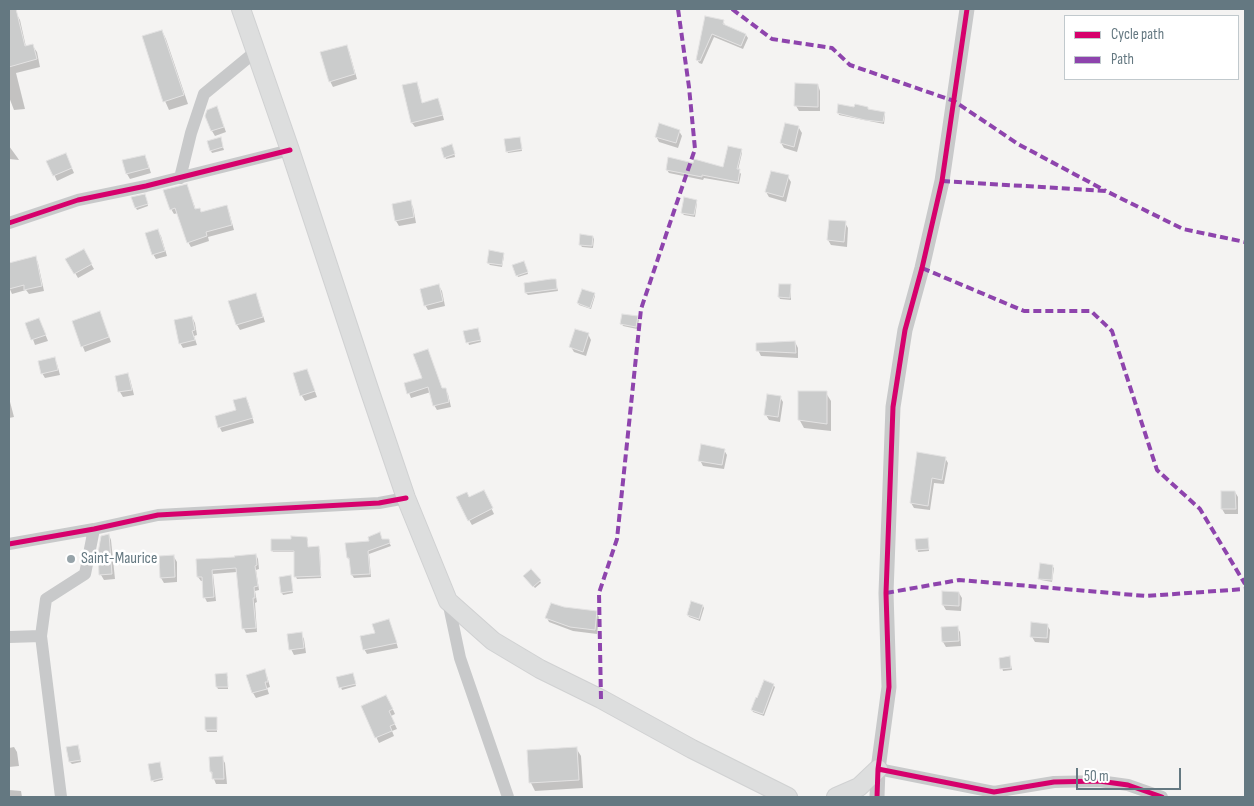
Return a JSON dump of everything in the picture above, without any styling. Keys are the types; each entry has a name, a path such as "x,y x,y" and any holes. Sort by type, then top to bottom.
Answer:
{"main road":[{"path":"241,9 406,498 448,601 493,641 540,669 788,797"},
{"path":"836,797 859,787 878,769"}],"street":[{"path":"877,797 878,769 889,687 886,593 893,407 905,330 922,268 942,181 967,9"},
{"path":"180,178 191,133 204,94 255,52"},
{"path":"9,223 78,200 180,178 290,150"},
{"path":"9,544 94,529 158,515 379,503 406,498"},
{"path":"61,797 41,636 46,599 85,574 94,529"},
{"path":"448,601 460,658 508,797"},
{"path":"9,637 41,636"},
{"path":"878,769 994,792 1054,782 1100,781 1128,785 1162,797"}],"building":[{"path":"9,9 16,9 25,46 33,44 37,59 9,67"},
{"path":"705,16 724,20 723,24 746,34 741,46 712,34 700,61 696,60"},
{"path":"162,30 184,95 163,102 142,36"},
{"path":"347,45 355,74 329,82 320,52"},
{"path":"417,82 422,103 438,98 443,115 411,123 402,85"},
{"path":"795,83 818,84 818,107 794,106"},
{"path":"838,104 854,107 855,104 885,112 883,122 837,113"},
{"path":"217,106 224,127 211,131 205,116 207,110"},
{"path":"659,123 680,130 676,143 655,137"},
{"path":"785,123 799,126 794,147 780,143"},
{"path":"221,137 223,147 210,151 207,141"},
{"path":"520,137 522,149 506,152 504,139"},
{"path":"452,144 455,154 444,158 441,148"},
{"path":"728,146 742,149 737,169 740,169 738,182 666,170 668,157 693,163 694,159 723,167"},
{"path":"66,153 72,168 53,176 46,161"},
{"path":"145,155 149,168 126,174 122,160"},
{"path":"771,171 789,175 783,197 765,192"},
{"path":"187,184 195,209 200,208 201,212 227,205 232,225 206,232 207,236 187,243 175,208 170,210 163,190"},
{"path":"145,194 148,204 135,208 131,197"},
{"path":"684,197 697,200 694,215 681,213"},
{"path":"411,200 414,217 395,221 392,204"},
{"path":"829,220 846,221 844,242 827,240"},
{"path":"158,229 165,251 152,255 145,233"},
{"path":"580,234 593,236 592,246 579,245"},
{"path":"84,249 92,264 74,274 65,259"},
{"path":"489,250 504,253 502,265 487,263"},
{"path":"36,256 42,286 24,290 24,285 9,289 9,263"},
{"path":"524,261 528,272 516,276 512,265"},
{"path":"556,279 557,289 525,293 524,283"},
{"path":"439,284 443,301 424,306 420,289"},
{"path":"779,284 791,284 790,298 778,297"},
{"path":"582,289 595,293 590,308 577,303"},
{"path":"256,293 263,317 236,325 228,301"},
{"path":"100,311 109,337 81,347 72,321"},
{"path":"622,314 638,316 636,327 620,324"},
{"path":"192,316 195,330 192,331 195,340 179,344 174,320"},
{"path":"39,318 46,335 31,340 25,323"},
{"path":"478,328 481,340 466,343 463,331"},
{"path":"575,329 589,333 583,352 569,347"},
{"path":"795,341 796,353 756,351 756,343"},
{"path":"428,349 442,388 446,388 449,402 433,406 428,387 407,394 404,383 422,378 413,354"},
{"path":"55,357 58,370 41,374 38,361"},
{"path":"307,369 315,391 300,396 293,373"},
{"path":"128,373 132,390 118,392 115,376"},
{"path":"798,391 827,391 827,424 798,420"},
{"path":"767,394 781,396 778,417 764,415"},
{"path":"246,397 253,418 218,428 215,416 236,410 233,400"},
{"path":"701,444 725,449 722,465 698,461"},
{"path":"917,452 946,457 942,480 932,478 928,506 910,503"},
{"path":"484,490 493,508 468,521 456,497 467,492 469,497"},
{"path":"1221,491 1235,491 1236,509 1221,509"},
{"path":"380,532 382,539 389,539 390,543 368,551 370,574 351,575 345,543 369,541 368,537"},
{"path":"109,534 112,574 99,575 98,553 101,536"},
{"path":"291,536 307,537 308,547 319,546 321,576 294,577 294,551 271,551 271,539 291,539"},
{"path":"928,538 929,549 916,550 915,539"},
{"path":"256,554 257,565 255,566 258,586 254,587 255,598 253,598 256,628 242,629 236,568 212,570 214,597 203,598 202,577 197,577 196,559"},
{"path":"174,555 175,577 160,578 159,556"},
{"path":"1040,563 1053,565 1052,580 1038,579"},
{"path":"531,569 541,580 533,587 523,576"},
{"path":"291,575 293,591 281,593 279,577"},
{"path":"942,591 959,592 959,606 942,605"},
{"path":"691,601 703,605 699,619 687,615"},
{"path":"551,603 564,607 597,611 595,630 570,627 545,618"},
{"path":"389,619 397,643 363,650 360,636 375,633 372,624"},
{"path":"1031,622 1048,624 1047,638 1030,637"},
{"path":"958,626 959,641 942,642 941,627"},
{"path":"302,632 304,648 289,650 287,634"},
{"path":"1010,656 1011,668 1000,669 999,658"},
{"path":"265,669 268,682 265,682 267,689 252,693 246,675"},
{"path":"227,673 228,687 216,687 215,674"},
{"path":"353,673 356,684 339,688 336,677"},
{"path":"764,680 774,684 763,714 751,710"},
{"path":"386,695 393,709 389,711 395,724 390,726 392,731 375,738 361,706"},
{"path":"205,717 217,717 217,730 205,730"},
{"path":"78,745 81,760 69,762 66,747"},
{"path":"577,747 579,780 529,783 527,750"},
{"path":"223,756 224,779 212,779 209,757"},
{"path":"160,762 163,778 151,781 148,764"}],"marked path":[{"path":"601,699 599,593 617,539 641,309 695,149 689,87 678,9"},
{"path":"732,9 772,39 832,48 850,65 954,101 1018,144 1106,191"},
{"path":"942,181 1106,191 1183,229 1245,242"},
{"path":"922,268 1024,311 1091,311 1112,331 1157,470 1200,509 1245,584"},
{"path":"886,593 959,580 1146,596 1245,589"}],"cycle path":[{"path":"877,797 878,769 889,687 886,593 893,407 905,330 922,268 942,181 967,9"},
{"path":"9,223 78,200 146,186 290,150"},
{"path":"9,544 94,529 158,515 379,503 406,498"},
{"path":"878,769 994,792 1054,782 1099,781 1128,785 1162,797"}],"place":[{"name":"Saint-Maurice","path":"71,559"}]}
